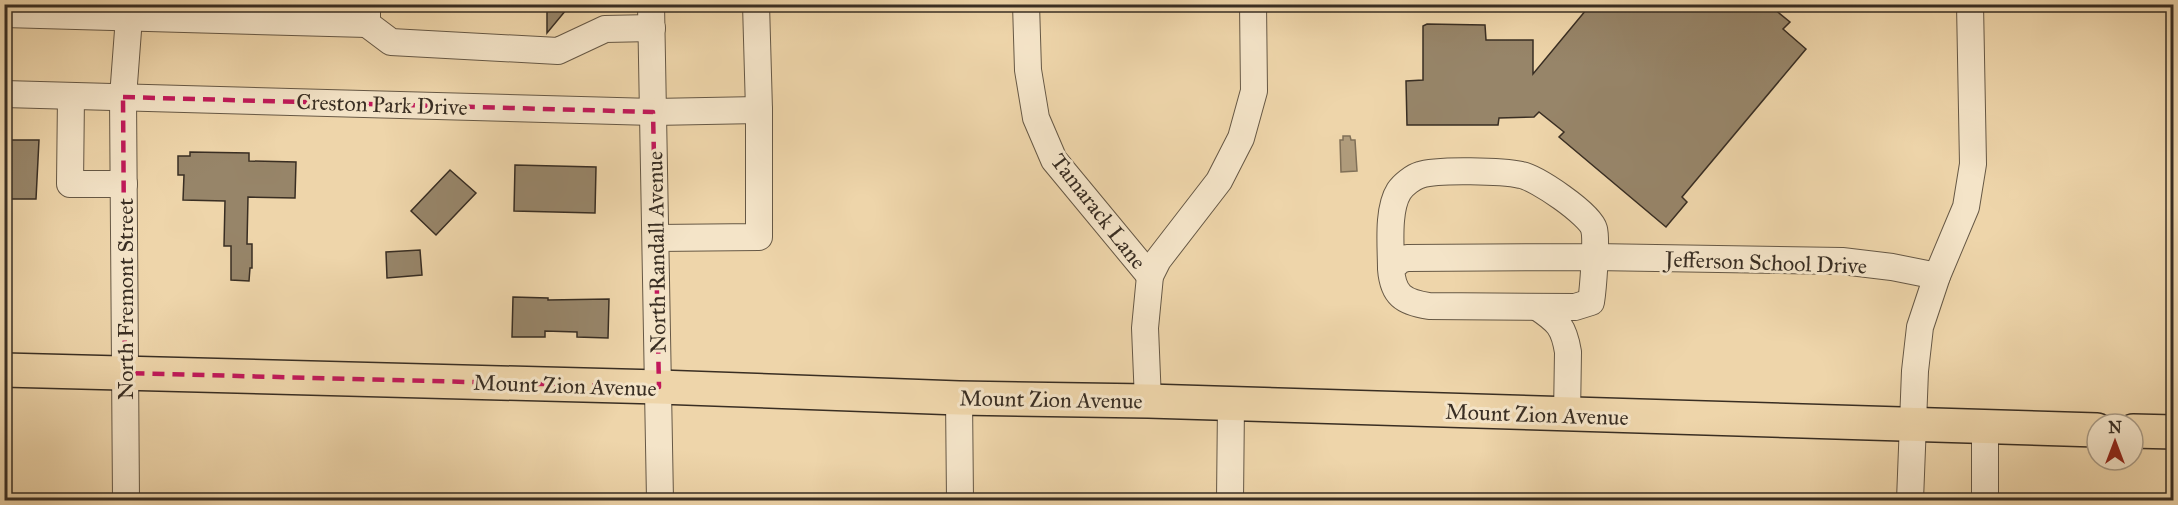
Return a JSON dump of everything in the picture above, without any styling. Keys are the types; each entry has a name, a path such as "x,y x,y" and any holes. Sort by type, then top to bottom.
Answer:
{"main road":[{"name":"Mount Zion Avenue","path":"4,370 659,387 959,398 1148,401 2085,430"},
{"path":"2145,431 2174,432"}],"street":[{"path":"656,238 759,237 756,4"},
{"name":"Tamarack Lane","path":"1026,4 1028,70 1036,118 1054,160 1150,276"},
{"path":"1148,401 1145,328 1150,276 1158,260 1219,181 1241,138 1254,91 1253,4"},
{"path":"1910,501 1915,370 1920,327 1937,276 1966,207 1972,164 1970,4"},
{"path":"4,14 130,11 367,14 391,42 558,51 605,29 652,16"},
{"name":"North Fremont Street","path":"126,501 123,97 130,11"},
{"name":"North Randall Avenue","path":"652,16 660,501"},
{"name":"Creston Park Drive","path":"4,94 653,112 759,110"},
{"path":"71,96 70,184 124,184"},
{"path":"1435,172 1506,172 1524,175 1540,183 1589,220 1594,229 1594,257 1590,302 1575,308 1416,304 1407,300 1392,285 1392,216 1398,192 1419,175 1435,172"},
{"name":"Jefferson School Drive","path":"1391,269 1400,260 1407,258 1594,257 1842,261 1892,267 1937,276"},
{"path":"1537,308 1556,320 1567,343 1568,415"},
{"path":"959,398 960,501"},
{"path":"1230,501 1231,404"},
{"path":"1984,428 1984,501"}],"highlighted area":[{"path":"123,97 653,112 659,387 125,373"}],"shaded area":[{"path":"1343,136 1350,136 1351,140 1355,140 1357,171 1341,172 1340,140 1343,140"}],"building":[{"path":"547,4 571,4 547,33"},
{"path":"1591,4 1768,4 1790,22 1783,29 1806,49 1682,197 1687,202 1666,227 1559,137 1564,132 1539,112 1534,117 1499,118 1498,125 1407,125 1406,81 1423,80 1423,26 1427,24 1485,25 1486,40 1533,40 1533,74"},
{"path":"4,140 39,140 36,199 6,199"},
{"path":"190,152 249,153 249,161 296,162 295,198 248,197 247,244 252,244 252,268 250,268 249,281 231,280 231,246 224,246 225,201 183,200 184,175 178,175 178,156 190,156"},
{"path":"515,165 596,167 595,213 514,211"},
{"path":"450,170 476,193 436,235 411,211"},
{"path":"420,250 422,275 387,278 386,252"},
{"path":"513,297 548,298 548,300 609,299 608,338 577,337 577,332 545,331 545,337 512,337"}]}
